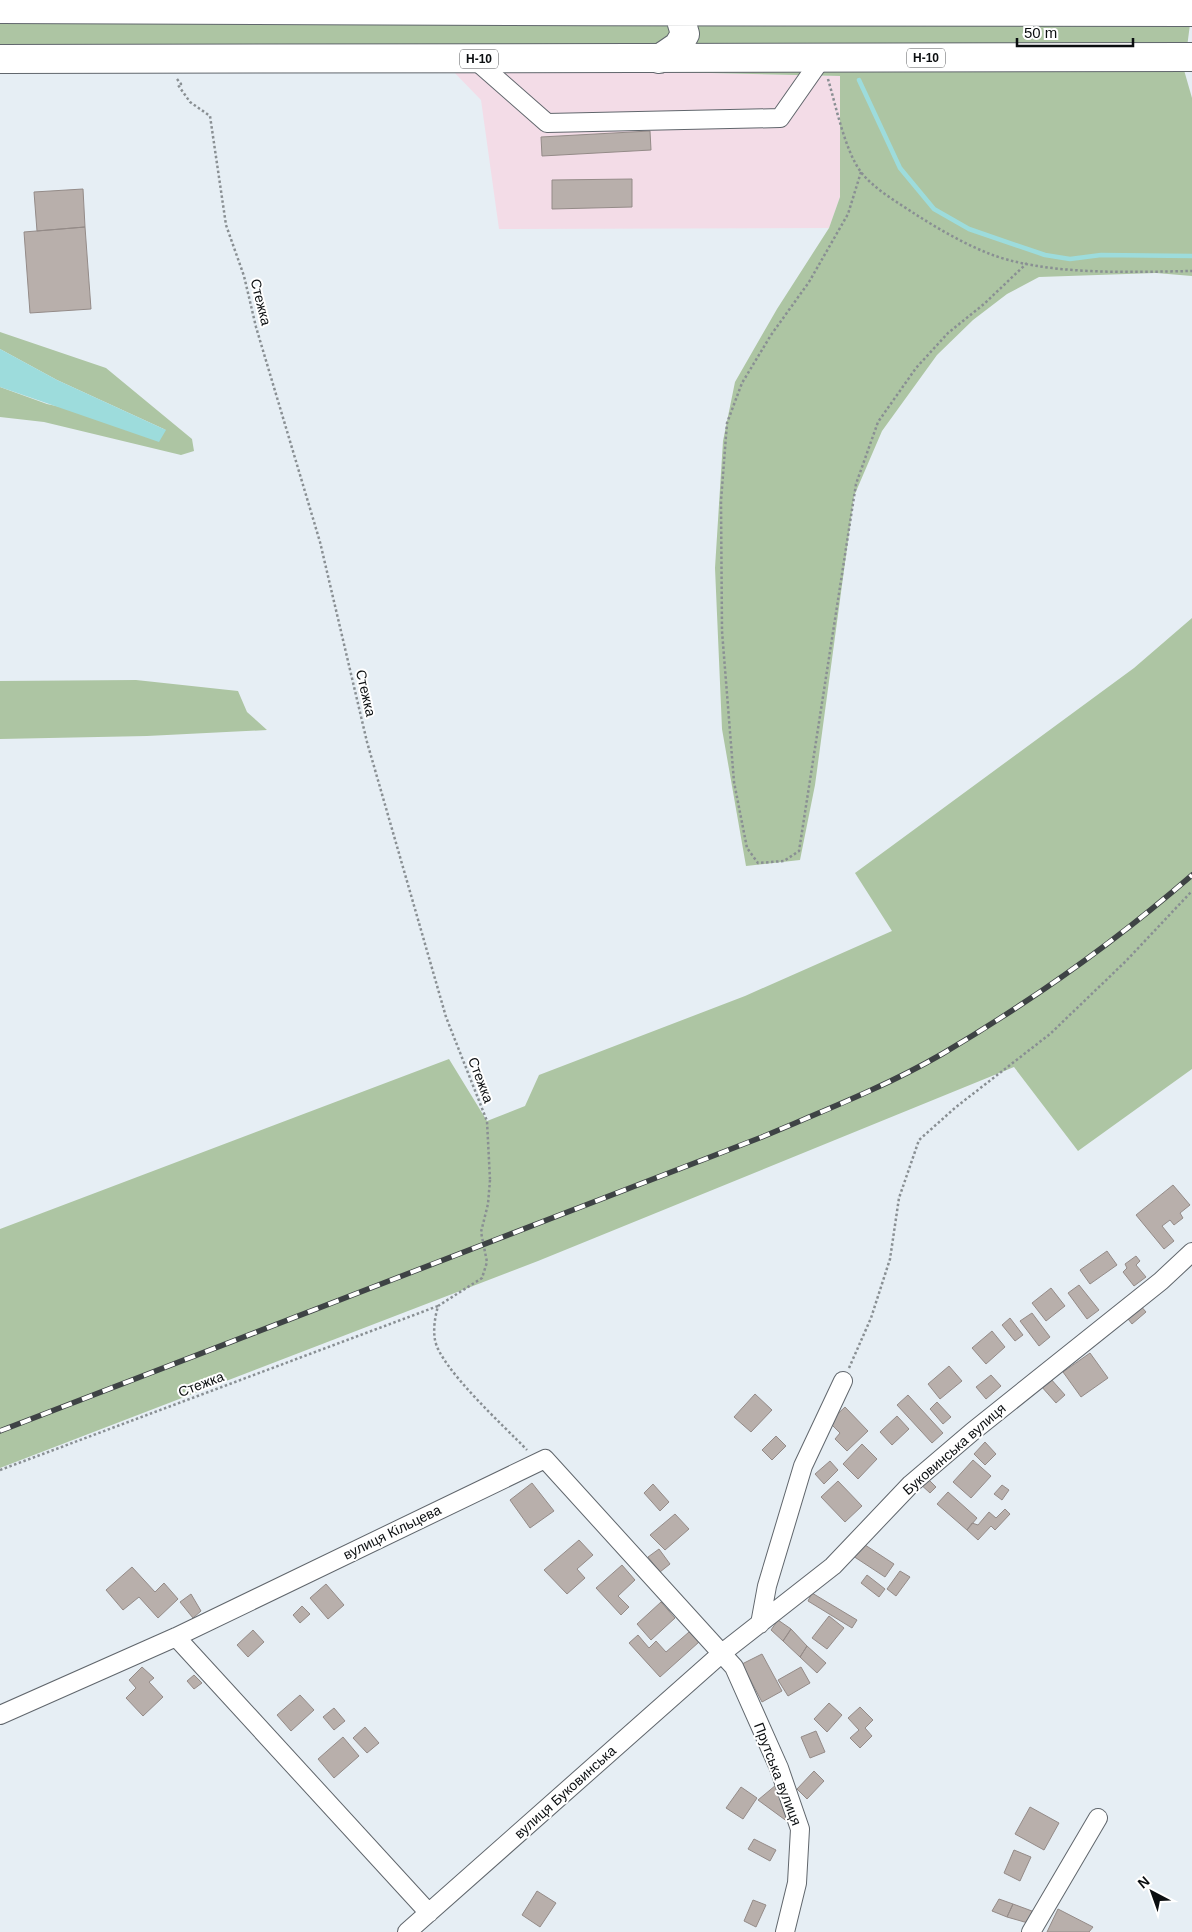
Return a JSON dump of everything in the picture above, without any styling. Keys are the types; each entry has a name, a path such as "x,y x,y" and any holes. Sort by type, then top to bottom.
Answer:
{"main road":[{"path":"550,10 588,0"},
{"path":"0,9 175,4 550,10 677,5 797,14 1192,12"},
{"path":"659,59 678,46 684,34 677,5"},
{"name":"Н-10","path":"0,60 1192,57"}],"street":[{"path":"62,2 104,0"},
{"path":"961,13 990,0"},
{"path":"473,58 546,123 780,118 822,58"},
{"name":"Буковинська вулиця","path":"722,1653 833,1566 911,1484 972,1432 1161,1281 1192,1252"},
{"path":"760,1624 767,1586 803,1466 843,1381"},
{"path":"538,1462 545,1459 722,1653"},
{"name":"вулиця Кільцева","path":"0,1715 176,1637 538,1462"},
{"path":"176,1637 429,1913"},
{"name":"вулиця Буковинська","path":"407,1932 722,1653"},
{"name":"Прутська вулиця","path":"722,1653 734,1667 746,1692 779,1768 800,1829 797,1883 785,1932"},
{"path":"1031,1932 1098,1818"}],"path":[{"path":"822,58 845,138 861,172 891,198 932,225 986,253 1054,268 1133,272 1192,271"},
{"name":"Стежка","path":"0,1470 438,1306 482,1278 487,1262 481,1232 488,1204 490,1180 487,1121 446,1017 367,742 320,542 256,327 244,276 226,225 210,116 190,102 174,76"},
{"path":"861,172 848,214 809,282 771,335 742,383 727,423 721,501 722,631 734,782 747,848 758,863 784,861 799,851 856,484 878,422 916,368 948,332 984,304 1027,263"},
{"path":"843,1381 871,1318 890,1258 899,1198 919,1140 956,1107 1050,1034 1126,961 1192,891"},
{"path":"438,1306 434,1320 435,1341 444,1362 538,1462"}],"shaded area":[{"path":"449,67 840,76 840,197 829,228 499,229 481,100"}],"green space":[{"path":"0,0 1192,9 1184,70 1192,98 1192,276 1156,273 1039,277 1007,294 973,320 937,355 882,431 854,496 815,785 800,860 746,866 722,729 715,568 723,441 735,382 777,309 829,228 840,197 840,76 449,67 0,67"},
{"path":"0,332 106,368 192,439 194,451 181,455 44,422 0,417 0,387 47,404 166,430 57,380 0,349"},
{"path":"1192,618 1192,1069 1078,1151 1014,1067 538,1261 0,1468 0,1229 449,1059 487,1121 525,1106 539,1075 745,996 892,931 855,873 1134,668"},
{"path":"136,680 238,691 247,712 267,730 147,736 0,739 0,681"}],"water":[{"path":"0,349 57,380 166,430 159,442 0,387"}],"building":[{"path":"650,131 651,150 542,156 541,137"},
{"path":"632,179 632,207 552,209 552,180"},
{"path":"83,189 85,227 37,231 34,192"},
{"path":"85,227 91,309 30,313 24,232"},
{"path":"1173,1185 1190,1205 1180,1213 1183,1218 1174,1225 1170,1220 1162,1226 1174,1241 1164,1249 1136,1215"},
{"path":"1107,1251 1117,1265 1090,1284 1080,1270"},
{"path":"1136,1256 1140,1261 1136,1265 1146,1277 1134,1286 1123,1272 1127,1268 1125,1264"},
{"path":"1079,1285 1099,1310 1087,1319 1068,1293"},
{"path":"1051,1288 1065,1306 1046,1321 1032,1303"},
{"path":"1139,1304 1146,1312 1132,1324 1125,1315"},
{"path":"1032,1313 1050,1337 1039,1346 1020,1321"},
{"path":"1010,1318 1023,1335 1015,1341 1002,1325"},
{"path":"992,1331 1005,1347 986,1364 972,1348"},
{"path":"1090,1353 1108,1378 1081,1397 1063,1372"},
{"path":"949,1366 962,1381 940,1399 928,1384"},
{"path":"991,1375 1001,1386 986,1399 976,1387"},
{"path":"1050,1378 1065,1395 1056,1403 1041,1386"},
{"path":"755,1394 772,1410 751,1432 734,1417"},
{"path":"908,1395 943,1433 932,1443 897,1405"},
{"path":"937,1402 951,1417 943,1424 930,1409"},
{"path":"845,1407 868,1431 847,1451 835,1439 840,1433 829,1422"},
{"path":"897,1416 909,1429 892,1445 880,1432"},
{"path":"776,1436 786,1446 772,1460 762,1450"},
{"path":"985,1442 996,1454 985,1465 974,1454"},
{"path":"862,1444 877,1459 858,1479 843,1464"},
{"path":"973,1460 991,1476 971,1498 953,1482"},
{"path":"830,1461 838,1470 824,1484 815,1474"},
{"path":"925,1476 936,1487 930,1493 918,1482"},
{"path":"838,1481 862,1506 845,1522 821,1497"},
{"path":"532,1483 554,1511 530,1528 510,1500"},
{"path":"653,1484 669,1502 660,1511 644,1493"},
{"path":"1002,1485 1009,1490 1002,1500 994,1494"},
{"path":"948,1492 977,1518 967,1530 937,1504"},
{"path":"1005,1509 1010,1514 995,1530 991,1526 978,1540 967,1530 972,1523 978,1525 989,1512 996,1518"},
{"path":"675,1514 689,1529 665,1550 650,1535"},
{"path":"579,1540 593,1555 577,1569 585,1578 567,1594 544,1570"},
{"path":"859,1541 894,1564 885,1577 850,1554"},
{"path":"659,1549 670,1564 660,1572 648,1557"},
{"path":"622,1565 635,1580 618,1596 629,1607 621,1615 596,1588"},
{"path":"132,1567 155,1592 164,1583 178,1599 158,1618 139,1597 123,1610 106,1590"},
{"path":"900,1571 910,1577 896,1596 887,1589"},
{"path":"867,1575 885,1589 879,1597 861,1583"},
{"path":"326,1584 344,1605 328,1619 310,1598"},
{"path":"812,1593 857,1620 852,1628 808,1601"},
{"path":"191,1594 201,1611 193,1618 180,1602"},
{"path":"661,1602 675,1618 651,1640 637,1624"},
{"path":"302,1606 310,1614 300,1623 293,1615"},
{"path":"829,1616 844,1628 827,1649 812,1638"},
{"path":"778,1620 791,1629 783,1641 771,1630"},
{"path":"791,1629 807,1646 800,1657 783,1641"},
{"path":"253,1630 264,1642 248,1657 237,1645"},
{"path":"689,1632 699,1642 660,1677 629,1643 638,1635 649,1648 656,1641 666,1652"},
{"path":"807,1646 826,1663 817,1673 800,1657"},
{"path":"762,1654 782,1691 762,1702 742,1664"},
{"path":"142,1667 154,1678 149,1682 163,1697 143,1716 126,1698 136,1688 129,1680"},
{"path":"801,1667 810,1683 788,1696 778,1680"},
{"path":"194,1675 202,1683 194,1689 187,1681"},
{"path":"300,1695 314,1710 291,1731 277,1715"},
{"path":"829,1703 842,1715 827,1732 814,1719"},
{"path":"860,1707 873,1720 865,1728 872,1736 860,1748 850,1738 859,1730 848,1718"},
{"path":"334,1708 345,1721 334,1730 323,1717"},
{"path":"365,1727 379,1743 367,1753 353,1738"},
{"path":"816,1731 825,1752 810,1758 801,1737"},
{"path":"343,1737 359,1756 334,1778 318,1759"},
{"path":"814,1771 824,1781 807,1799 797,1789"},
{"path":"776,1785 788,1822 758,1800"},
{"path":"741,1787 757,1798 743,1819 726,1808"},
{"path":"1030,1807 1059,1823 1044,1850 1015,1834"},
{"path":"754,1839 776,1850 770,1861 748,1849"},
{"path":"1014,1850 1031,1857 1020,1881 1004,1873"},
{"path":"537,1891 556,1903 540,1927 522,1915"},
{"path":"999,1899 1013,1904 1007,1917 992,1911"},
{"path":"753,1900 766,1905 756,1927 744,1921"},
{"path":"1013,1904 1032,1911 1028,1923 1007,1917"},
{"path":"1058,1909 1093,1927 1089,1932 1047,1932"}],"waterway":[{"path":"859,80 900,168 934,209 969,229 1045,255 1070,259 1101,255 1192,256"}],"railway":[{"path":"0,1431 762,1137 876,1088 942,1054 1007,1014 1133,924 1192,875"}]}
